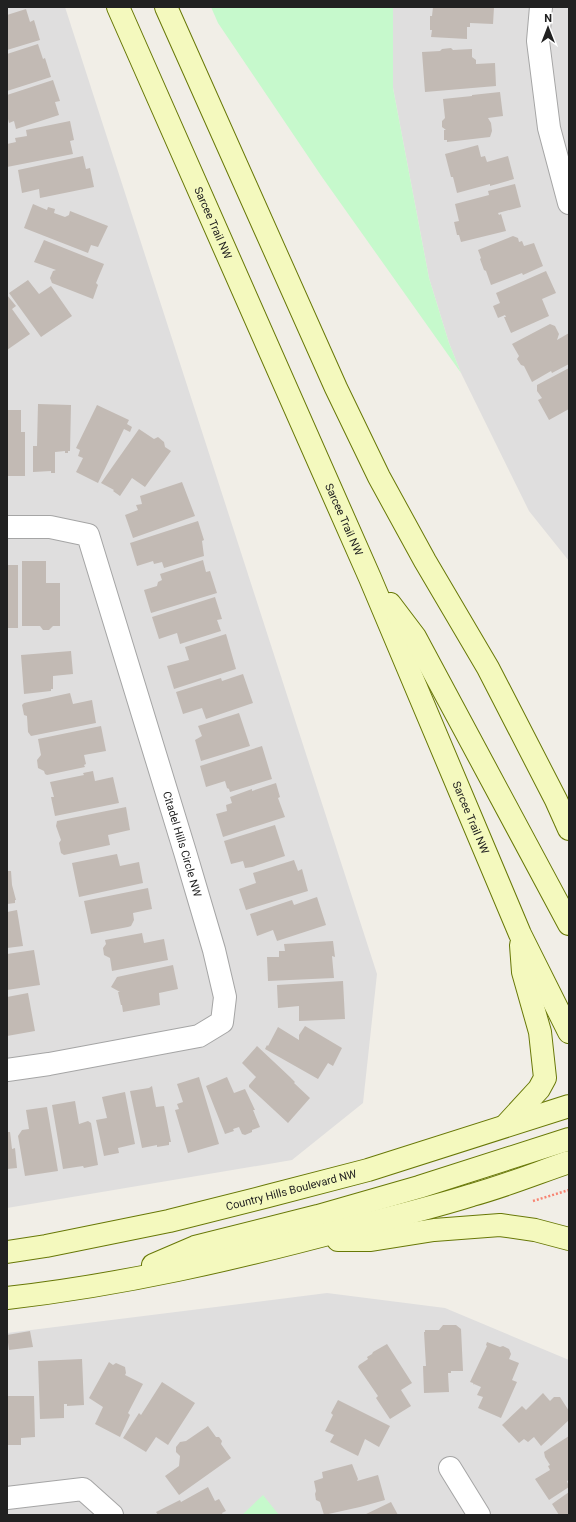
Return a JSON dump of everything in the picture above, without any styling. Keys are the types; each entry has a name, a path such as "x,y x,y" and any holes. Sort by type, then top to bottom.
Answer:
{"main road":[{"name":"Sarcee Trail NW","path":"118,7 370,578 520,934 569,1032"},
{"path":"166,7 336,388 379,477 425,561 488,668 569,829"},
{"path":"370,578 415,637 569,924"},
{"path":"505,1126 539,1089 545,1078 540,1032 523,972 520,934"},
{"name":"Country Hills Boulevard NW","path":"7,1252 46,1246 169,1221 368,1170 569,1106"},
{"path":"112,1283 195,1247 318,1216 419,1187 569,1139"},
{"path":"7,1298 59,1292 112,1283 220,1261 307,1240 473,1195 569,1162"},
{"path":"307,1240 372,1240 434,1230 500,1225 535,1230 569,1239"}],"street":[{"path":"541,7 538,41 549,128 569,203"},
{"name":"Citadel Hills Circle NW","path":"7,527 50,527 88,535 185,852 214,950 225,997 222,1022 199,1036 49,1064 7,1070"},
{"path":"450,1468 479,1515"},
{"path":"7,1498 83,1489 112,1515"}],"shaded area":[{"path":"7,7 65,7 377,974 363,1103 292,1160 7,1208"},
{"path":"393,7 569,7 569,561 529,511 461,373 449,343 429,278 393,88"},
{"path":"327,1293 445,1308 569,1360 569,1515 7,1515 7,1333"}],"green space":[{"path":"211,7 393,7 393,88 429,278 449,343 461,373 322,177 218,23"},
{"path":"263,1495 279,1515 242,1515"}],"building":[{"path":"433,7 494,7 493,24 470,23 470,27 467,27 467,39 431,37 432,30 430,30 430,16 432,16"},
{"path":"26,9 30,22 34,20 40,40 7,50 7,15"},
{"path":"38,44 43,59 45,58 51,77 7,91 7,54"},
{"path":"451,48 453,50 472,49 472,57 476,60 476,64 495,63 496,86 425,92 422,52 440,51 442,49"},
{"path":"53,80 60,101 55,102 59,115 16,129 14,121 9,123 8,119 7,120 7,95"},
{"path":"500,92 503,116 488,118 491,123 492,131 490,137 447,142 447,140 444,140 444,130 446,130 442,127 442,121 445,118 443,99"},
{"path":"70,121 74,140 70,141 73,154 7,167 7,144 16,142 15,138 27,136 26,130"},
{"path":"478,145 481,157 485,156 487,162 508,156 514,179 457,193 445,154"},
{"path":"83,156 86,169 90,168 94,187 40,198 39,189 22,193 18,170"},
{"path":"515,184 521,207 498,213 499,215 501,214 506,231 461,242 459,235 457,235 454,222 459,221 455,204 489,195 488,191"},
{"path":"33,204 47,210 48,207 55,209 54,213 65,217 69,215 70,211 108,226 98,247 91,245 88,253 24,228"},
{"path":"513,236 518,238 519,242 522,241 524,246 534,243 543,266 523,275 522,273 491,285 486,271 484,270 478,250"},
{"path":"44,240 104,264 96,283 98,285 93,299 52,283 50,278 53,271 56,270 34,262"},
{"path":"546,271 556,293 542,299 549,316 511,333 504,317 506,317 505,315 498,318 493,306 500,303 496,293"},
{"path":"28,280 39,294 51,286 72,316 41,337 9,293"},
{"path":"7,295 16,306 12,309 30,334 7,350"},
{"path":"550,324 555,326 559,334 557,340 569,333 569,364 552,373 551,371 532,382 524,366 521,365 517,359 519,356 512,344"},
{"path":"569,368 569,409 549,420 538,400 542,398 537,391 537,385"},
{"path":"38,404 71,405 70,451 68,451 68,453 65,453 65,451 55,452 55,473 51,473 51,471 33,472 33,446 37,446"},
{"path":"97,405 129,420 127,424 132,427 130,432 124,429 98,483 76,472 83,458 78,456 80,450 76,448"},
{"path":"7,410 21,410 21,432 25,432 25,476 7,476"},
{"path":"139,429 154,439 158,437 164,442 165,447 171,451 145,487 132,478 120,496 113,491 114,490 101,483"},
{"path":"182,482 195,516 133,538 125,515 138,510 136,505 142,504 140,496"},
{"path":"198,521 204,540 202,541 204,556 164,568 162,562 154,564 153,561 137,566 130,543"},
{"path":"203,560 206,572 210,571 217,593 151,613 144,590 157,586 158,582 162,580 160,574"},
{"path":"22,561 46,561 46,583 60,583 60,626 53,626 49,630 43,630 40,626 22,626"},
{"path":"7,565 18,565 18,628 7,628"},
{"path":"215,597 222,619 217,620 221,631 180,644 177,633 159,639 152,617"},
{"path":"226,634 236,669 174,689 167,666 189,660 185,647"},
{"path":"71,651 73,674 53,676 53,689 51,689 51,691 24,694 21,655"},
{"path":"243,674 253,703 206,719 202,708 183,714 176,692 221,678 222,681"},
{"path":"70,693 73,704 92,700 96,723 31,736 28,732 27,716 24,715 22,705 24,703"},
{"path":"239,713 250,746 201,761 195,740 202,736 198,726"},
{"path":"101,726 106,751 84,755 86,764 84,765 85,767 47,775 44,771 38,768 37,760 41,755 38,739"},
{"path":"262,746 272,779 230,792 225,781 206,787 200,766"},
{"path":"93,771 95,781 113,777 119,803 55,816 51,797 54,797 50,782 84,775 83,773"},
{"path":"276,783 280,797 278,798 285,817 223,837 216,814 227,811 226,805 232,803 230,797 252,789 252,791"},
{"path":"126,807 130,830 108,835 110,845 64,855 61,853 59,843 61,840 56,826 57,821"},
{"path":"275,825 285,856 252,867 245,868 243,861 231,864 224,841"},
{"path":"117,854 120,866 139,862 143,883 79,897 72,863"},
{"path":"294,860 298,871 302,869 308,891 246,910 239,889 256,883 253,873"},
{"path":"7,871 11,871 12,885 16,900 15,903 7,904"},
{"path":"148,888 152,909 133,913 134,920 131,926 91,934 84,901"},
{"path":"317,897 326,925 277,941 273,930 257,936 250,914 292,900 294,905"},
{"path":"17,910 23,946 7,948 7,912"},
{"path":"142,933 144,943 164,939 168,960 112,971 110,958 104,955 103,948 106,944 105,940"},
{"path":"333,941 335,957 332,956 334,978 268,981 267,957 279,957 279,951 285,951 284,944"},
{"path":"34,950 40,985 7,990 7,954"},
{"path":"173,965 178,989 159,993 160,1005 123,1012 118,992 120,992 111,987 117,977"},
{"path":"343,981 345,1019 299,1021 299,1006 278,1008 277,985"},
{"path":"28,993 35,1031 7,1036 7,997"},
{"path":"305,1026 342,1048 333,1066 328,1063 318,1079 265,1049 278,1027 299,1040 299,1035"},
{"path":"257,1046 310,1098 288,1123 249,1087 256,1077 242,1063"},
{"path":"199,1077 219,1144 188,1153 175,1110 179,1109 177,1104 183,1102 177,1084"},
{"path":"227,1077 234,1093 245,1089 255,1110 253,1110 260,1127 245,1135 242,1134 239,1127 233,1129 234,1131 225,1134 206,1086"},
{"path":"152,1086 156,1107 164,1106 171,1142 169,1142 169,1145 157,1147 157,1145 142,1148 130,1091 149,1088"},
{"path":"125,1092 135,1144 118,1148 119,1153 104,1156 96,1120 107,1118 102,1097"},
{"path":"75,1101 79,1124 88,1121 91,1123 98,1165 84,1168 83,1166 63,1169 52,1105"},
{"path":"47,1107 58,1171 25,1176 18,1136 22,1130 29,1129 26,1110"},
{"path":"7,1132 10,1132 12,1149 15,1148 17,1168 7,1169"},
{"path":"443,1325 456,1325 461,1329 463,1371 451,1371 451,1373 448,1373 449,1392 424,1393 423,1366 426,1366 424,1332 425,1330 439,1330"},
{"path":"30,1331 33,1347 9,1350 7,1335"},
{"path":"487,1342 509,1349 511,1354 509,1359 519,1363 512,1380 517,1382 501,1418 478,1408 483,1397 477,1395 481,1387 470,1382 487,1346"},
{"path":"387,1344 412,1383 401,1390 411,1406 390,1419 376,1398 378,1396 358,1367 368,1359 367,1357 373,1352"},
{"path":"82,1359 84,1405 67,1406 67,1404 64,1404 64,1418 40,1419 38,1361"},
{"path":"109,1362 113,1365 116,1363 125,1367 125,1375 143,1384 128,1413 130,1415 120,1437 95,1424 103,1407 89,1398"},
{"path":"162,1382 195,1403 168,1445 156,1437 146,1452 123,1438 139,1413 141,1415"},
{"path":"543,1393 550,1401 554,1397 560,1397 569,1411 569,1420 541,1446 534,1437 528,1442 524,1439 519,1443 502,1425 522,1406 526,1410"},
{"path":"7,1396 34,1396 35,1437 21,1438 21,1445 7,1445"},
{"path":"338,1400 390,1426 379,1447 365,1439 358,1456 330,1442 334,1435 325,1431 333,1415 331,1413"},
{"path":"208,1426 216,1437 219,1437 222,1441 221,1444 231,1458 179,1495 165,1476 179,1466 180,1456 176,1452 176,1447 180,1442 186,1441"},
{"path":"569,1436 569,1480 567,1481 569,1487 549,1500 535,1479 550,1470 548,1466 550,1465 544,1452"},
{"path":"352,1464 358,1479 357,1481 378,1475 385,1500 324,1515 320,1502 316,1500 314,1481 323,1478 322,1472"},
{"path":"208,1487 215,1501 219,1499 226,1511 222,1513 223,1515 158,1515 156,1512 180,1500 181,1502"},
{"path":"569,1492 569,1515 559,1515 552,1504"},
{"path":"391,1502 398,1515 364,1515"}]}
